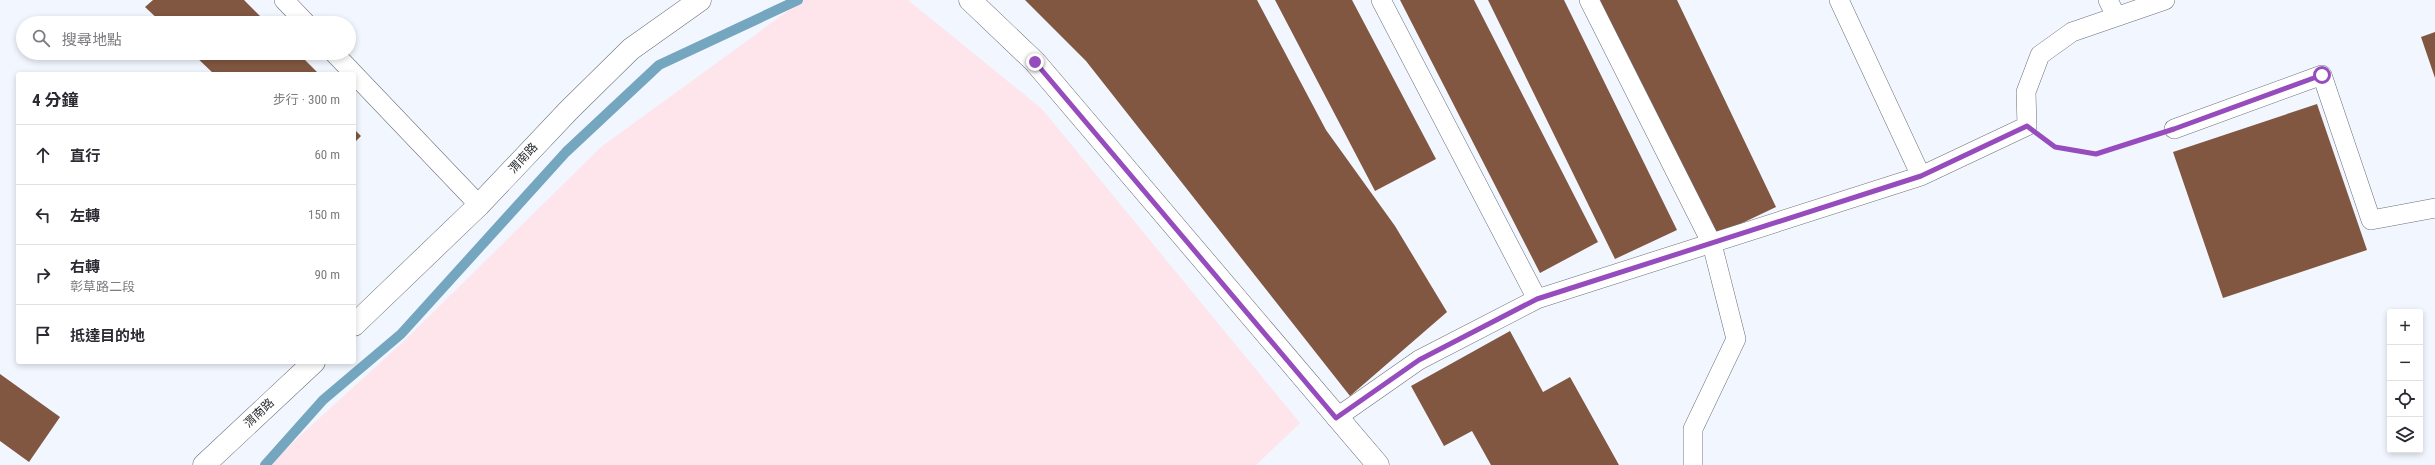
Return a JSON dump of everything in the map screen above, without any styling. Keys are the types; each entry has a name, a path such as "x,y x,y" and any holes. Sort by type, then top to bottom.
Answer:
{"street":[{"name":"渭南路","path":"356,323 478,205 569,110 631,49 700,0"},
{"path":"970,0 1035,62 1336,418 1378,465"},
{"name":"渭南路","path":"204,465 312,364"}],"lane":[{"path":"284,0 299,16"},
{"path":"1381,0 1537,299"},
{"path":"1589,0 1712,244 1736,338 1692,429 1693,465"},
{"path":"1839,0 1921,176"},
{"path":"1336,418 1419,360 1537,299 1921,176 2027,126 2026,92 2040,55 2072,32 2112,8 2165,0"},
{"path":"341,60 352,72"},
{"path":"2174,129 2322,75 2371,220 2435,208"},
{"path":"356,76 478,205"}],"path":[{"path":"2027,126 2055,147 2096,154 2174,129"}],"shaded area":[{"path":"803,0 908,0 1042,109 1300,423 1256,465 268,465 404,341 601,147"}],"building":[{"path":"153,0 244,0 260,16 155,16 145,7"},
{"path":"1025,0 1257,0 1326,130 1395,226 1447,312 1350,396 1086,61"},
{"path":"1275,0 1352,0 1436,159 1375,191"},
{"path":"1400,0 1474,0 1598,242 1540,273"},
{"path":"1488,0 1564,0 1677,230 1615,259"},
{"path":"1600,0 1677,0 1776,207 1715,236"},
{"path":"2435,32 2435,78 2421,37"},
{"path":"199,60 305,60 317,72 212,72"},
{"path":"2317,104 2367,250 2223,298 2173,152"},
{"path":"356,131 361,136 356,141"},
{"path":"1510,331 1543,392 1570,377 1619,465 1491,465 1472,431 1444,446 1411,386"},
{"path":"0,374 60,417 29,462 0,441"}],"waterway":[{"path":"265,465 323,400 401,334 566,152 659,65 798,0"}],"route":[{"path":"1035,62 1145,189 1336,418 1419,360 1537,299 1921,176 2027,126 2055,147 2096,154 2174,129 2322,75"}]}
